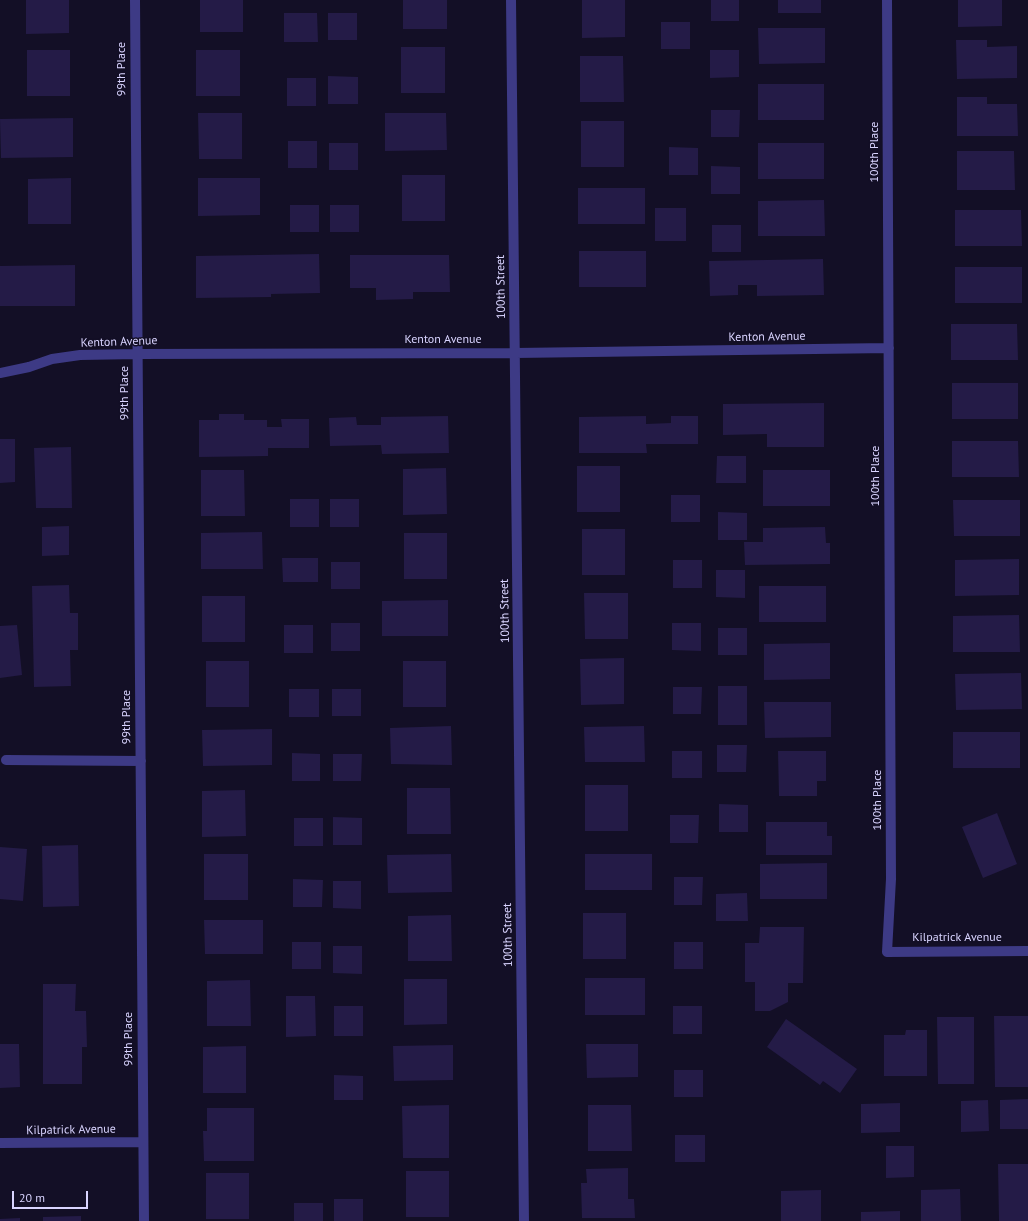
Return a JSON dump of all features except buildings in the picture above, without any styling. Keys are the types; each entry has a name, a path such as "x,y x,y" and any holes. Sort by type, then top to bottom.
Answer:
{"street":[{"name":"99th Place","path":"135,0 144,1221"},
{"name":"100th Street","path":"511,0 524,1221"},
{"name":"100th Place","path":"887,0 891,879 887,952"},
{"name":"Kenton Avenue","path":"0,373 29,367 52,359 80,355 515,353 889,348"},
{"name":"99th Place","path":"6,760 141,761"},
{"name":"Kilpatrick Avenue","path":"887,952 1028,951"},
{"name":"Kilpatrick Avenue","path":"0,1143 143,1142"}]}
